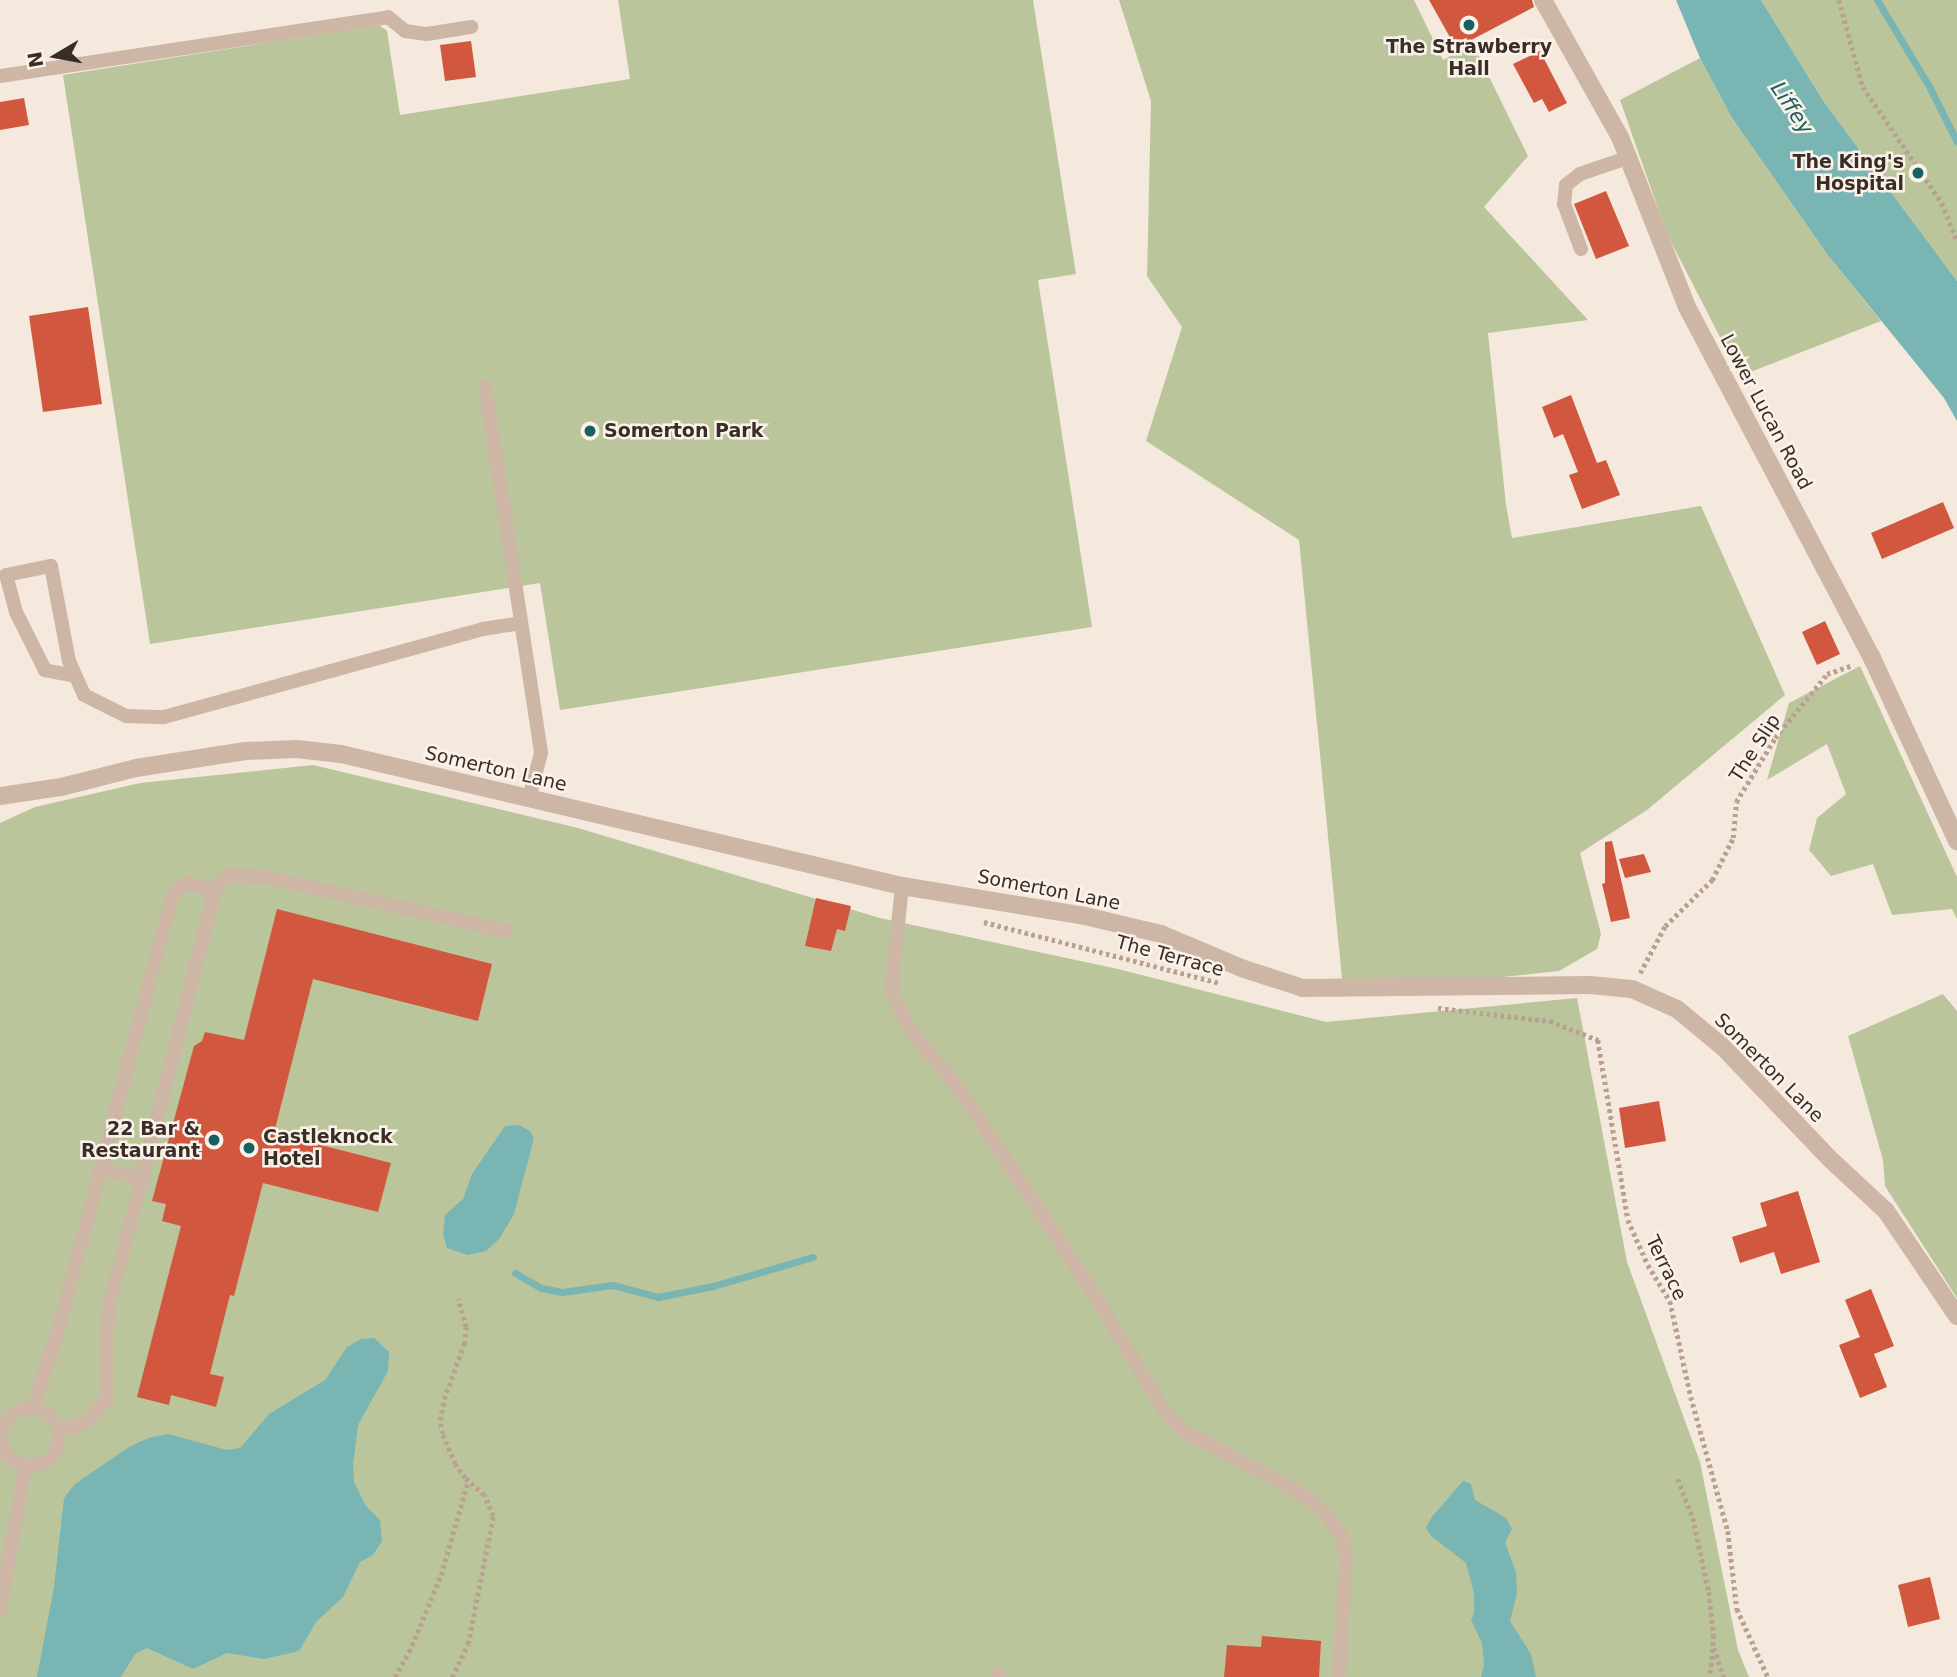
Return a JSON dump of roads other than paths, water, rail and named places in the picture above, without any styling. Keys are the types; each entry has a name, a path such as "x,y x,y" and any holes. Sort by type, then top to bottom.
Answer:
{"street":[{"name":"Lower Lucan Road","path":"1543,0 1601,102 1627,158 1687,307 1872,658 1957,841"},
{"name":"Somerton Lane","path":"0,796 61,787 150,766 246,751 297,749 341,754 901,886 1085,916 1161,934 1244,969 1303,988 1590,985 1632,989 1677,1009 1724,1048 1830,1159 1886,1211 1957,1316"}],"lane":[{"path":"0,76 388,17 405,31 426,34 471,27"},
{"path":"1581,249 1564,204 1566,185 1580,174 1627,158"},
{"path":"485,386 541,753 529,798"},
{"path":"75,676 45,670 16,612 6,575 51,566 69,661 84,695 126,716 164,717 482,628 521,623"},
{"path":"58,1430 73,1428 88,1420 106,1400 107,1319 215,891 230,876 265,877 506,931"},
{"path":"33,1408 58,1331 172,896 179,887 189,883 215,891"},
{"path":"901,886 891,990 911,1031 962,1093 1093,1291 1165,1412 1185,1432 1296,1490 1326,1514 1342,1537 1346,1558 1339,1677"},
{"path":"100,1168 142,1180"},
{"path":"24,1408 33,1408 49,1415 58,1430 59,1440 51,1457 35,1466 25,1466 16,1464 3,1450 0,1431 9,1416 24,1408"},
{"path":"0,1610 25,1466"}],"water":[{"name":"Liffey","path":"1676,0 1761,0 1824,102 1957,281 1957,421 1944,398 1827,254 1732,118 1700,58"},
{"path":"519,1125 530,1131 534,1138 514,1214 500,1238 486,1251 467,1255 447,1248 443,1235 445,1215 463,1199 472,1174 505,1126"},
{"path":"374,1338 389,1352 388,1371 358,1425 353,1464 354,1482 366,1506 380,1520 382,1541 373,1555 360,1562 343,1597 316,1622 299,1651 264,1659 227,1653 193,1669 147,1648 135,1654 121,1677 37,1677 54,1587 64,1498 75,1484 129,1447 148,1438 168,1434 227,1450 240,1448 269,1414 325,1380 347,1347 361,1339"},
{"path":"1463,1481 1471,1484 1475,1500 1506,1518 1512,1529 1505,1542 1516,1573 1517,1594 1510,1621 1531,1654 1536,1677 1481,1677 1484,1665 1482,1643 1471,1620 1474,1613 1474,1593 1466,1563 1431,1536 1426,1528 1431,1518"}],"waterway":[{"path":"1877,0 1930,88 1957,142"},
{"path":"515,1273 541,1288 562,1292 613,1285 658,1297 713,1286 813,1257"}],"place":[{"name":"The Strawberry Hall","path":"1469,25"},
{"name":"The King's Hospital","path":"1918,173"},
{"name":"Somerton Park","path":"590,431"},
{"name":"22 Bar & Restaurant","path":"214,1140"},
{"name":"Castleknock Hotel","path":"249,1148"}]}
